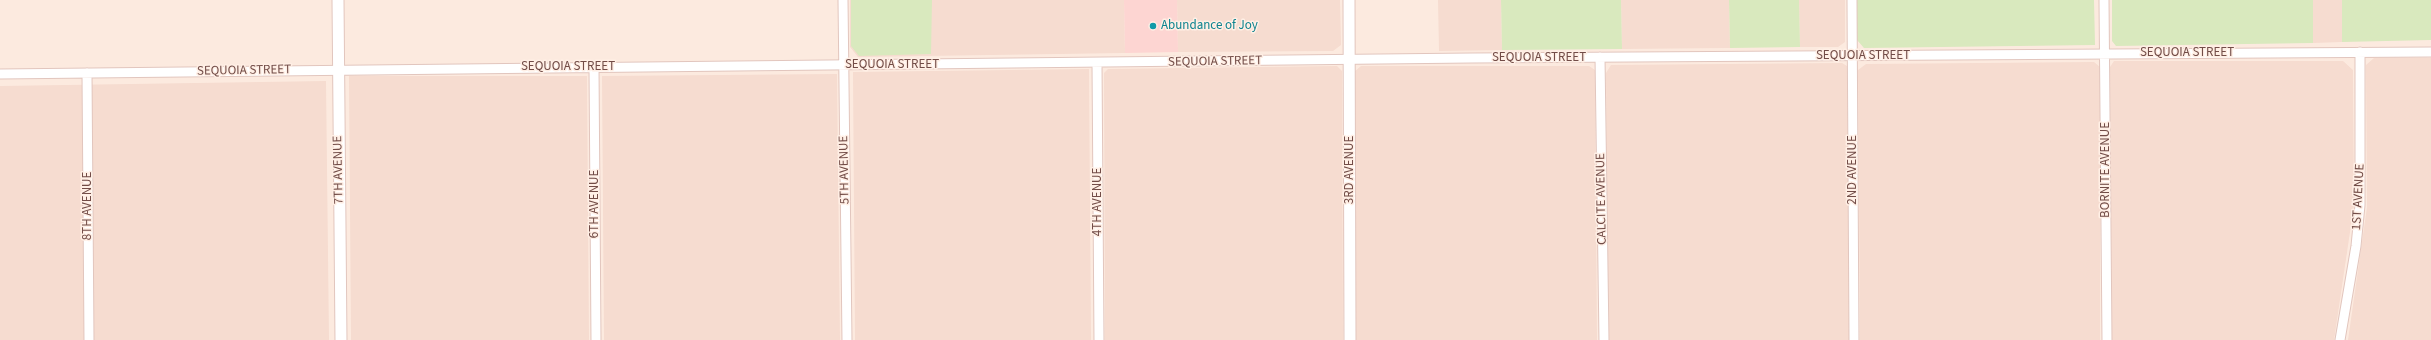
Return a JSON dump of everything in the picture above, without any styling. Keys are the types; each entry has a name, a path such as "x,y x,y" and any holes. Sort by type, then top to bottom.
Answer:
{"street":[{"name":"7TH AVENUE","path":"338,0 341,340"},
{"name":"5TH AVENUE","path":"843,0 847,340"},
{"name":"3RD AVENUE","path":"1349,0 1350,340"},
{"name":"2ND AVENUE","path":"1852,0 1854,340"},
{"name":"BORNITE AVENUE","path":"2104,0 2107,340"},
{"name":"1ST AVENUE","path":"2340,340 2356,246 2360,205 2360,52"},
{"name":"SEQUOIA STREET","path":"0,74 338,69 1097,63 1600,57 2431,52"},
{"name":"CALCITE AVENUE","path":"1600,57 1604,340"},
{"name":"4TH AVENUE","path":"1097,63 1098,340"},
{"name":"6TH AVENUE","path":"594,67 596,340"},
{"name":"8TH AVENUE","path":"87,73 89,340"}],"shaded area":[{"path":"850,0 1124,0 1125,53 858,57 850,47"},
{"path":"1124,0 1177,0 1178,52 1125,53"},
{"path":"1177,0 1340,0 1341,45 1333,51 1178,52"},
{"path":"1438,0 1501,0 1502,50 1439,51"},
{"path":"1621,0 1729,0 1730,48 1622,49"},
{"path":"1799,0 1845,0 1845,42 1838,47 1800,47"},
{"path":"2313,0 2342,0 2342,42 2313,43"},
{"path":"2374,58 2431,58 2431,340 2348,340 2367,207 2366,65"},
{"path":"2114,61 2343,61 2353,70 2354,205 2334,340 2112,340 2110,67"},
{"path":"2094,62 2100,67 2100,340 1860,340 1858,70 1866,64"},
{"path":"1842,63 1847,66 1849,340 1608,340 1606,73 1611,65"},
{"path":"1337,66 1342,71 1343,340 1105,340 1104,73 1108,69"},
{"path":"1361,66 1589,66 1595,70 1597,340 1356,340 1354,72"},
{"path":"1089,69 1091,340 855,340 853,72"},
{"path":"837,74 840,340 604,340 602,76"},
{"path":"349,76 587,76 589,340 351,340"},
{"path":"326,81 329,340 0,340 0,86"}],"green space":[{"path":"851,0 932,0 931,54 859,56 851,46"},
{"path":"1501,0 1621,0 1622,49 1502,50"},
{"path":"1729,0 1799,0 1800,47 1730,48"},
{"path":"1857,0 2094,0 2095,45 1864,48 1857,40"},
{"path":"2112,0 2313,0 2313,43 2116,46 2112,41"},
{"path":"2342,0 2431,0 2431,40 2342,42"}],"place":[{"name":"Abundance of Joy","path":"1153,26"}]}
